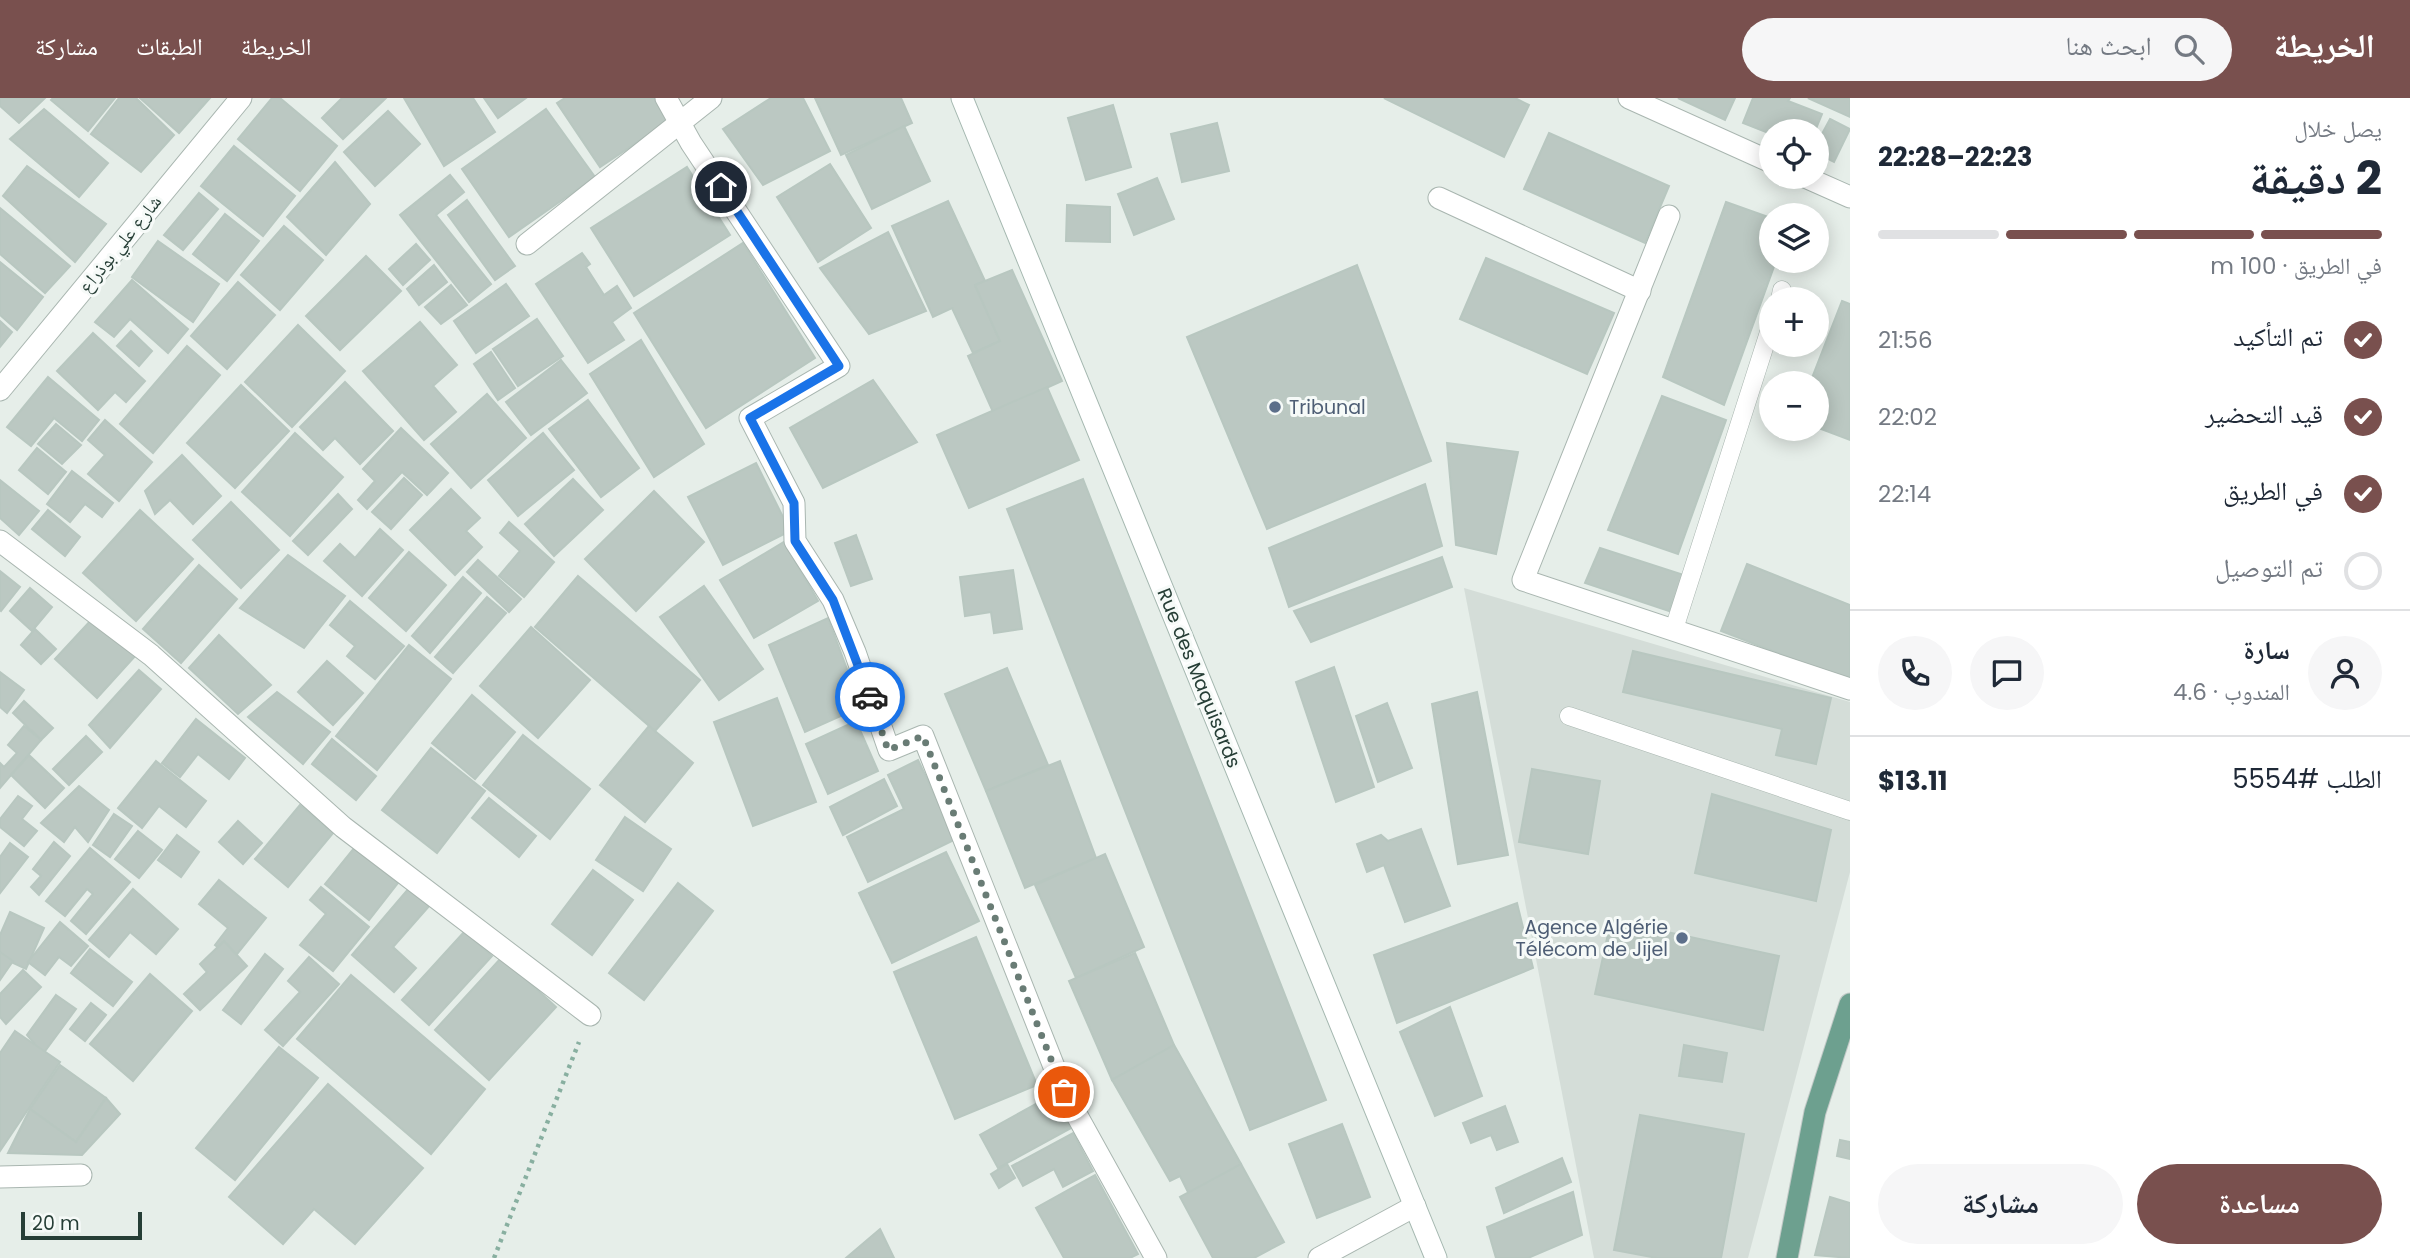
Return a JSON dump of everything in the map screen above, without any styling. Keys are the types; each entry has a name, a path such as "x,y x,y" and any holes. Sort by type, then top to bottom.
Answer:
{"main road":[{"path":"1787,1258 1815,1112 1850,1004"}],"street":[{"name":"شارع علي بوذراع","path":"0,390 241,98"},
{"path":"666,98 839,366 750,418 794,503 795,541 833,600 855,652 888,750 923,736 1064,1092 1156,1258"},
{"path":"527,244 711,98"},
{"name":"Rue des Maquisards","path":"962,98 1436,1258"},
{"path":"1629,98 1759,157"},
{"path":"1829,188 1850,197"},
{"path":"1439,198 1640,291"},
{"path":"1669,216 1523,580 1850,690"},
{"path":"0,541 151,655 344,827 590,1015"},
{"path":"0,1177 81,1175"},
{"path":"1319,1258 1415,1206"}],"lane":[{"path":"1674,629 1761,357"},
{"path":"1569,716 1850,811"}],"path":[{"path":"494,1258 590,1015"}],"shaded area":[{"name":"Agence Algérie Télécom de Jijel","path":"1464,588 1850,702 1850,872 1748,1258 1594,1258"}],"building":[{"path":"0,98 45,98 19,123 0,106"},
{"path":"115,98 88,131 51,100"},
{"path":"119,98 136,98 174,135 141,172 91,134"},
{"path":"140,98 210,98 179,133"},
{"path":"272,98 280,98 337,146 300,191 238,139"},
{"path":"342,98 386,98 343,139 322,118"},
{"path":"404,98 473,98 495,132 444,166"},
{"path":"484,98 526,98 498,118"},
{"path":"565,98 654,98 669,121 600,167 557,103"},
{"path":"771,98 803,98 830,151 763,185 723,129"},
{"path":"815,98 901,98 912,123 841,155"},
{"path":"1384,98 1515,98 1529,105 1504,157"},
{"path":"1678,98 1735,98 1725,120"},
{"path":"1753,98 1790,98 1788,101 1822,114 1820,119 1759,119 1759,129 1743,123"},
{"path":"1808,98 1850,98 1850,117"},
{"path":"1113,105 1131,167 1086,180 1068,118"},
{"path":"44,109 108,163 79,197 10,139"},
{"path":"546,109 595,177 509,237 462,169"},
{"path":"388,111 420,144 375,186 344,152"},
{"path":"1829,121 1850,129 1834,162 1829,160"},
{"path":"1217,123 1229,171 1182,182 1171,134"},
{"path":"904,126 930,181 872,209 846,155"},
{"path":"1549,133 1669,186 1645,243 1524,189"},
{"path":"234,146 295,196 263,236 201,186"},
{"path":"335,162 370,204 326,255 287,217"},
{"path":"830,164 871,228 818,262 777,197"},
{"path":"27,166 106,224 75,262 3,196"},
{"path":"687,167 730,235 634,296 591,228"},
{"path":"450,175 464,192 436,215 491,284 469,302 400,215"},
{"path":"1157,178 1174,219 1134,235 1118,194"},
{"path":"199,193 218,209 183,250 164,235"},
{"path":"467,200 515,266 495,280 448,215"},
{"path":"948,201 985,281 975,285 1000,341 973,353 952,308 933,317 892,226"},
{"path":"1726,202 1759,214 1759,273 1772,273 1767,287 1759,287 1759,308 1724,405 1663,377"},
{"path":"1067,205 1110,207 1110,242 1066,241"},
{"path":"0,208 70,266 45,293 0,254"},
{"path":"225,214 259,241 227,281 193,254"},
{"path":"284,226 323,260 280,310 241,275"},
{"path":"888,232 926,311 869,334 820,268"},
{"path":"158,241 219,284 193,322 132,277"},
{"path":"743,243 815,358 706,428 634,313"},
{"path":"416,244 430,260 403,285 389,269"},
{"path":"582,253 590,264 586,267 604,295 617,286 631,308 612,322 624,340 588,363 536,284"},
{"path":"366,256 401,291 340,350 306,316"},
{"path":"1486,258 1614,313 1587,374 1460,319"},
{"path":"0,262 43,297 17,330 0,315"},
{"path":"434,265 447,282 419,305 407,289"},
{"path":"1357,265 1431,461 1267,529 1187,337"},
{"path":"1012,270 1062,381 993,412 968,356 1000,341 975,285"},
{"path":"132,280 188,329 168,353 130,319 114,337 95,322"},
{"path":"238,282 275,315 227,369 191,336"},
{"path":"506,284 529,316 476,353 454,321"},
{"path":"451,285 467,305 441,324 425,307"},
{"path":"1842,301 1850,304 1850,440 1829,432 1829,371 1815,371 1820,357 1829,357 1829,334"},
{"path":"537,319 563,356 518,386 493,349"},
{"path":"0,321 12,332 0,347"},
{"path":"420,322 457,365 433,386 456,412 424,440 363,371"},
{"path":"298,325 345,371 292,427 245,382"},
{"path":"131,331 152,351 139,366 117,346"},
{"path":"93,333 145,381 126,402 115,392 98,410 57,371"},
{"path":"641,340 704,444 654,477 590,374"},
{"path":"187,346 220,375 153,453 120,424"},
{"path":"491,352 515,388 498,400 474,364"},
{"path":"561,360 587,393 531,435 506,402"},
{"path":"48,377 99,420 82,441 54,418 31,446 7,427"},
{"path":"873,380 917,442 823,488 790,428"},
{"path":"345,382 393,431 360,464 335,438 323,450 300,427"},
{"path":"241,385 289,431 235,488 187,443"},
{"path":"1047,387 1079,460 969,508 937,435"},
{"path":"487,394 526,438 471,488 431,444"},
{"path":"1662,396 1726,420 1678,554 1608,530"},
{"path":"588,400 639,468 601,497 549,429"},
{"path":"105,420 152,462 119,501 88,474 105,455 88,440"},
{"path":"56,424 81,445 62,464 38,444"},
{"path":"401,428 448,473 427,495 402,472 367,509 358,500 375,481 363,469"},
{"path":"295,433 343,477 290,536 242,492"},
{"path":"543,433 574,470 518,516 488,480"},
{"path":"1447,443 1518,452 1496,554 1456,545"},
{"path":"37,448 66,472 48,494 19,470"},
{"path":"182,455 221,496 193,524 170,500 155,514 145,491"},
{"path":"756,463 790,531 723,565 688,497"},
{"path":"72,471 113,503 102,517 85,504 70,522 47,504"},
{"path":"404,478 422,495 391,529 372,512"},
{"path":"573,479 603,510 554,556 525,524"},
{"path":"1083,479 1326,1100 1250,1130 1007,509"},
{"path":"0,480 39,511 19,535 0,518"},
{"path":"1425,484 1442,546 1289,607 1269,548"},
{"path":"451,489 480,518 466,531 482,547 455,575 410,530"},
{"path":"654,491 704,542 636,611 585,559"},
{"path":"338,494 352,509 308,555 293,541"},
{"path":"231,502 279,550 241,588 193,540"},
{"path":"48,510 80,537 65,556 32,529"},
{"path":"140,510 193,559 136,621 83,573"},
{"path":"509,522 554,562 524,597 499,576 520,551 500,533"},
{"path":"380,529 403,550 362,596 324,561 340,544 355,558"},
{"path":"856,535 872,579 851,586 835,543"},
{"path":"784,542 818,601 754,638 720,580"},
{"path":"1600,548 1684,575 1669,611 1585,583"},
{"path":"409,552 446,585 406,631 369,598"},
{"path":"288,555 345,596 304,648 240,608"},
{"path":"1442,557 1452,587 1311,642 1294,611"},
{"path":"478,560 521,599 509,612 467,572"},
{"path":"1747,564 1850,605 1850,681 1721,631"},
{"path":"199,565 237,599 181,663 143,629"},
{"path":"1013,570 1022,629 994,633 991,612 965,616 960,577"},
{"path":"0,571 20,587 1,611 0,610"},
{"path":"578,576 700,680 655,731 535,627"},
{"path":"463,577 481,593 430,653 412,636"},
{"path":"704,586 763,669 719,700 660,617"},
{"path":"30,588 52,607 32,631 10,611"},
{"path":"487,597 506,613 453,673 435,657"},
{"path":"350,601 404,646 375,679 347,656 355,646 330,625"},
{"path":"94,617 136,655 97,698 55,659"},
{"path":"828,618 861,707 805,732 769,645"},
{"path":"531,627 590,680 538,738 480,686"},
{"path":"35,629 56,649 41,664 21,645"},
{"path":"219,635 271,685 238,714 189,668"},
{"path":"409,645 451,679 377,770 336,736"},
{"path":"1633,651 1831,698 1816,764 1776,755 1782,729 1623,692"},
{"path":"327,661 363,693 333,725 298,692"},
{"path":"1334,667 1374,787 1336,802 1296,682"},
{"path":"1007,668 1048,765 986,791 945,694"},
{"path":"139,670 161,689 110,748 89,725"},
{"path":"0,672 24,690 7,713 0,707"},
{"path":"277,692 330,732 303,764 248,717"},
{"path":"1477,692 1508,855 1458,864 1432,704"},
{"path":"472,695 515,732 475,779 432,743"},
{"path":"777,698 816,802 753,826 714,722"},
{"path":"24,701 53,728 41,740 13,713"},
{"path":"1387,703 1412,768 1378,782 1356,716"},
{"path":"196,719 245,758 229,779 198,754 180,777 162,763"},
{"path":"856,721 878,771 828,794 806,744"},
{"path":"24,726 41,740 0,788 0,763 4,767 17,753 8,745"},
{"path":"649,726 693,763 645,822 600,785"},
{"path":"523,735 590,789 550,839 483,785"},
{"path":"86,736 102,752 69,785 53,769"},
{"path":"332,739 376,776 356,800 312,764"},
{"path":"431,748 485,791 437,853 382,810"},
{"path":"29,755 64,788 45,808 11,775"},
{"path":"918,760 956,839 868,882 847,837 904,809 888,775"},
{"path":"156,761 206,801 186,827 159,806 142,828 118,808"},
{"path":"1060,761 1096,858 1025,888 986,791"},
{"path":"1532,769 1600,781 1588,854 1519,842"},
{"path":"884,779 897,806 843,835 830,807"},
{"path":"79,786 109,810 88,842 75,827 64,842 41,823"},
{"path":"1712,794 1831,830 1816,901 1695,873"},
{"path":"18,796 32,806 22,819 37,831 24,846 0,827 0,819"},
{"path":"489,798 536,836 519,857 472,818"},
{"path":"300,805 333,833 288,887 255,859"},
{"path":"114,814 132,826 110,857 93,845"},
{"path":"625,817 671,849 643,891 596,860"},
{"path":"238,821 262,843 243,864 219,842"},
{"path":"1421,829 1450,906 1405,922 1384,865 1367,872 1357,844 1381,835 1388,841"},
{"path":"138,831 162,850 139,878 115,859"},
{"path":"177,835 199,852 181,877 158,860"},
{"path":"54,842 70,856 39,895 31,887 41,876 33,869"},
{"path":"10,843 28,857 0,893 0,857"},
{"path":"355,847 398,883 369,920 325,884"},
{"path":"90,848 130,882 86,934 71,921 93,894 87,889 65,916 46,901"},
{"path":"946,852 979,921 892,963 859,893"},
{"path":"1105,854 1144,947 1076,978 1035,885"},
{"path":"593,870 633,900 592,955 552,924"},
{"path":"219,880 266,918 233,959 215,945 228,928 199,904"},
{"path":"678,883 713,911 644,1000 609,973"},
{"path":"321,887 369,927 333,971 300,945 326,914 310,900"},
{"path":"410,887 430,905 393,947 416,968 394,992 352,955"},
{"path":"133,889 178,929 156,954 130,932 109,957 89,940"},
{"path":"1517,903 1533,968 1397,1023 1374,955"},
{"path":"10,912 44,928 26,969 0,957 0,935"},
{"path":"1611,920 1779,956 1763,1030 1595,994"},
{"path":"60,922 88,946 71,966 59,957 45,975 28,962"},
{"path":"465,931 492,956 429,1025 402,1000"},
{"path":"976,937 1037,1085 955,1119 894,972"},
{"path":"224,941 247,966 200,1010 184,994 207,972 200,964"},
{"path":"90,949 132,982 113,1006 71,973"},
{"path":"0,952 13,961 0,980"},
{"path":"1135,953 1174,1045 1112,1080 1069,981"},
{"path":"265,954 283,969 241,1024 223,1010"},
{"path":"309,957 339,984 283,1046 265,1030 300,992 288,981"},
{"path":"502,957 556,1007 489,1080 435,1030"},
{"path":"23,970 41,987 6,1024 0,1017 0,994"},
{"path":"150,974 192,1011 133,1081 90,1044"},
{"path":"351,975 485,1089 431,1154 297,1039"},
{"path":"56,995 76,1009 43,1054 27,1035"},
{"path":"91,1003 106,1015 85,1041 70,1029"},
{"path":"1450,1007 1482,1096 1435,1116 1400,1032"},
{"path":"15,1031 60,1062 0,1151 0,1053"},
{"path":"1174,1045 1241,1164 1189,1194 1180,1176 1170,1181 1112,1080"},
{"path":"1684,1045 1727,1053 1722,1082 1679,1076"},
{"path":"279,1047 318,1078 235,1180 196,1148"},
{"path":"60,1065 106,1098 76,1142 30,1109"},
{"path":"328,1084 423,1168 355,1244 314,1209 283,1244 229,1197"},
{"path":"1052,1095 1071,1128 998,1168 980,1135"},
{"path":"106,1098 120,1114 82,1155 8,1153 30,1109 76,1142"},
{"path":"1505,1106 1518,1142 1497,1150 1491,1135 1471,1143 1463,1123"},
{"path":"1640,1115 1744,1134 1721,1258 1657,1258 1614,1250"},
{"path":"1342,1124 1370,1197 1317,1218 1289,1144"},
{"path":"1073,1133 1093,1171 1063,1187 1054,1169 1023,1186 1012,1166"},
{"path":"1840,1140 1850,1142 1850,1159 1837,1156"},
{"path":"1562,1158 1571,1182 1504,1213 1496,1188"},
{"path":"1007,1164 1015,1178 999,1188 991,1174"},
{"path":"1241,1164 1284,1242 1254,1258 1213,1258 1180,1197"},
{"path":"1095,1175 1138,1254 1130,1258 1064,1258 1036,1208"},
{"path":"1573,1192 1582,1235 1528,1258 1496,1258 1487,1227"},
{"path":"1830,1197 1850,1203 1850,1258 1815,1255"},
{"path":"880,1229 894,1258 846,1258"}],"way so far":[{"path":"870,697 888,750 923,736 1064,1092"}],"place":[{"name":"Tribunal","path":"1275,407"},
{"name":"Agence Algérie Télécom de Jijel","path":"1682,938"}],"route":[{"path":"721,187 839,366 750,418 794,503 795,541 833,600 870,697"}]}
